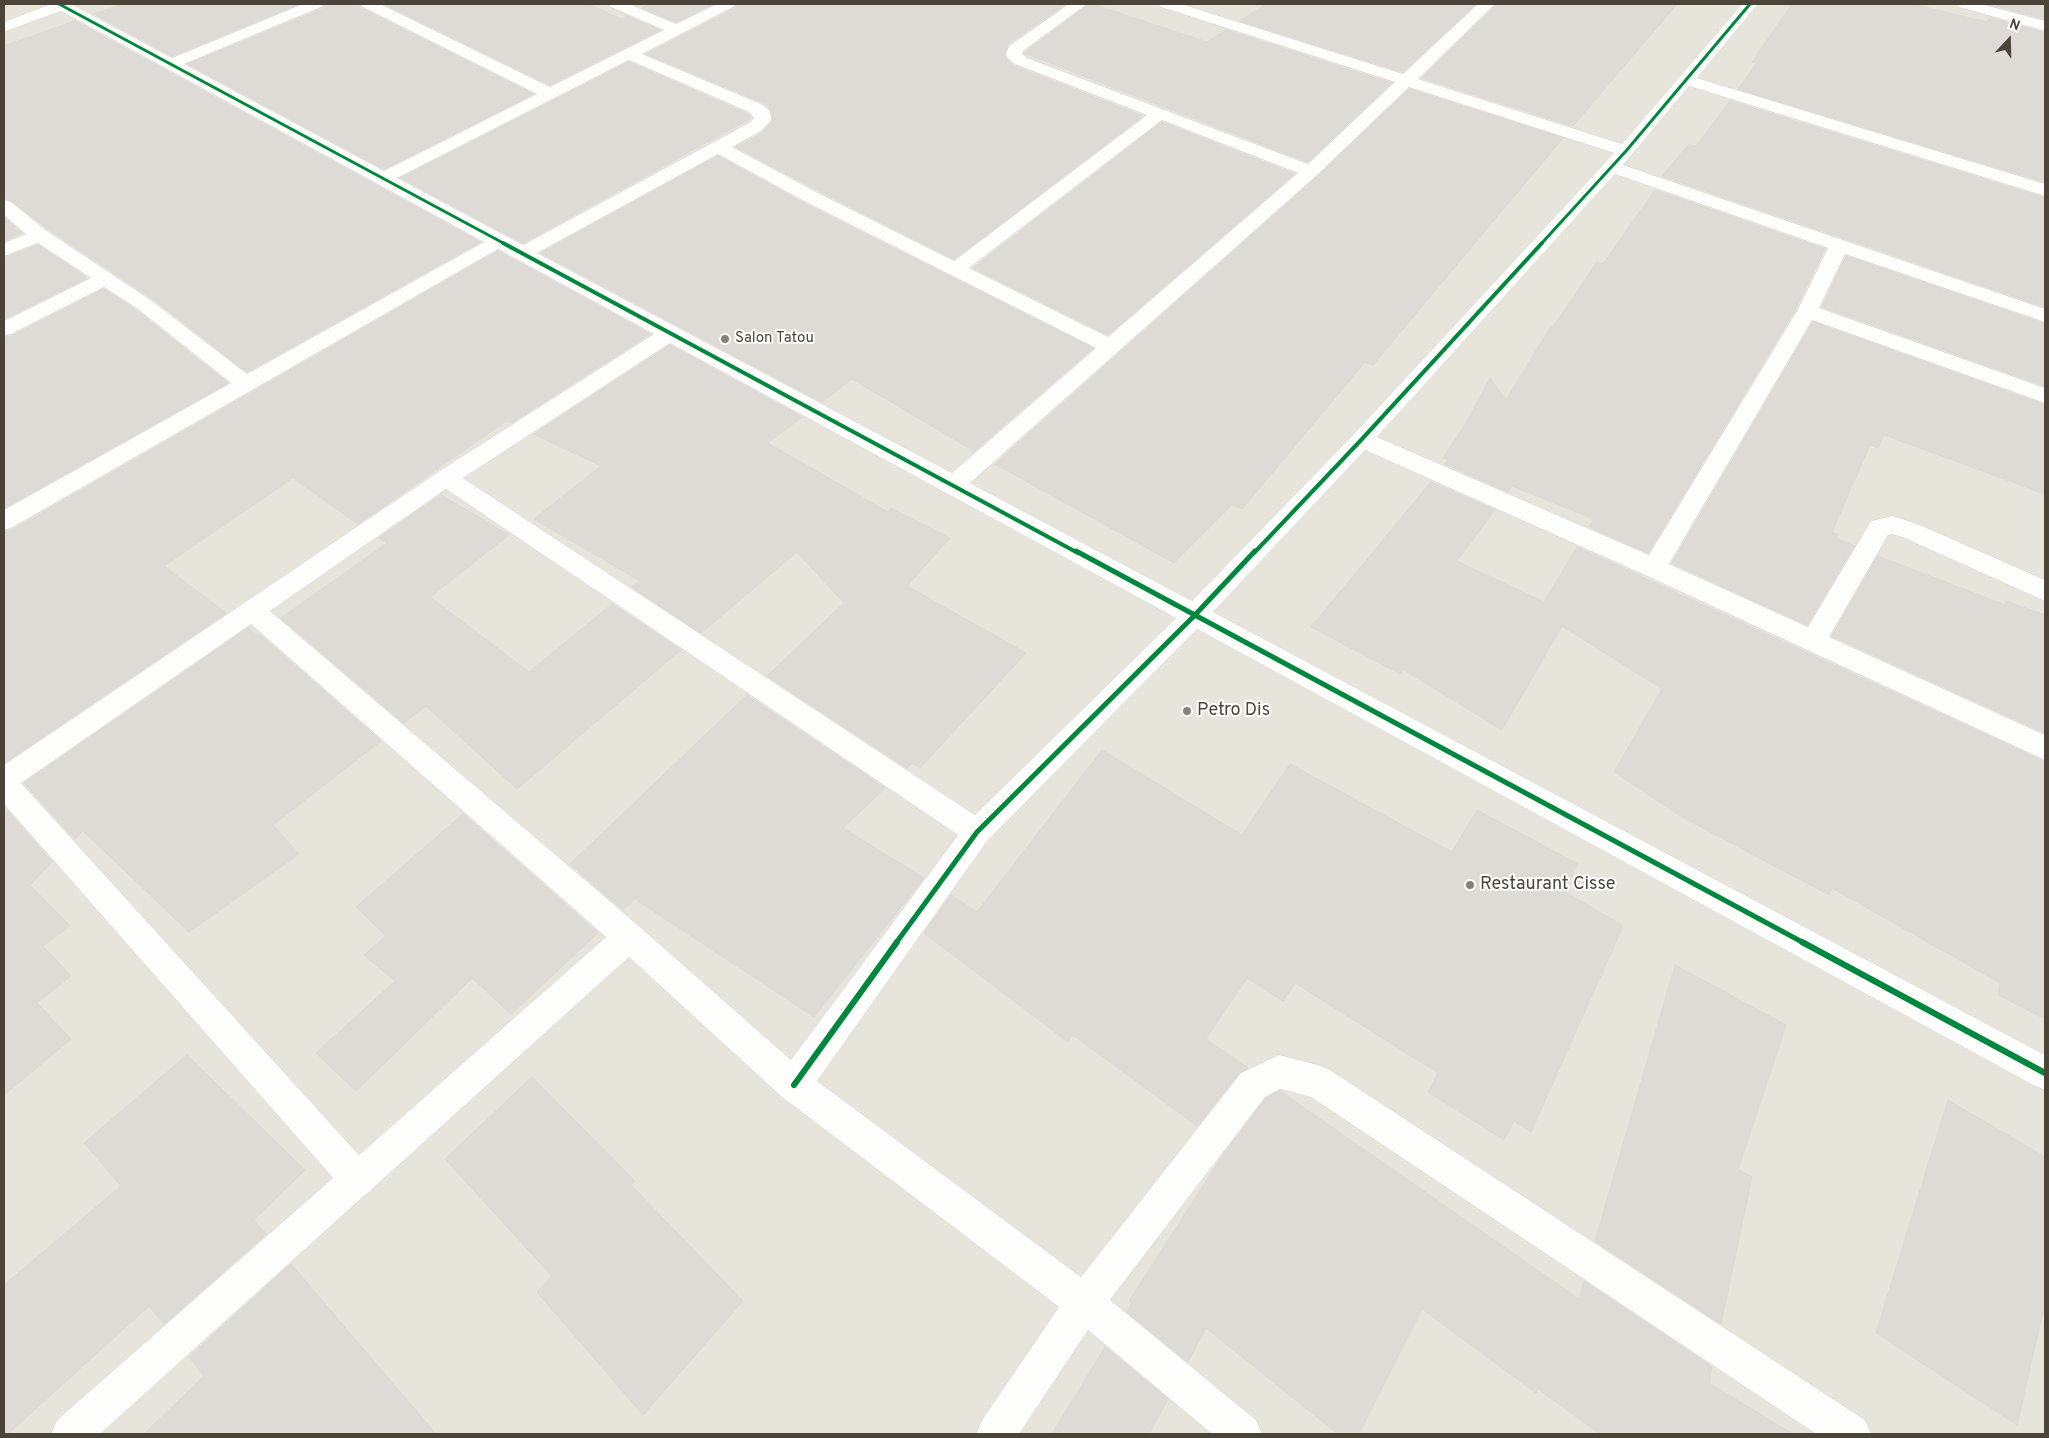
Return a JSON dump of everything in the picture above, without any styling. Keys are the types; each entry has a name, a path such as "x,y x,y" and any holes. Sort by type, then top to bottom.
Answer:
{"street":[{"path":"4,26 62,4 522,254 2045,1073"},
{"path":"171,64 316,4"},
{"path":"368,4 550,94"},
{"path":"616,4 677,30"},
{"path":"383,178 728,4"},
{"path":"1079,4 1015,49 1014,55 1022,61 1310,171"},
{"path":"1166,4 1405,82 1626,151"},
{"path":"954,485 1310,171 1486,4"},
{"path":"794,1085 976,832 1194,616 1362,439 1612,167 1750,4"},
{"path":"1964,4 2045,26"},
{"path":"522,254 755,127 763,120 764,114 755,108 629,54"},
{"path":"1686,80 2045,190"},
{"path":"956,269 1159,114"},
{"path":"719,147 811,197 1111,347"},
{"path":"1612,167 2045,316"},
{"path":"4,206 40,235 145,305 246,384"},
{"path":"4,250 40,235"},
{"path":"4,521 499,241"},
{"path":"1654,568 1807,311 1840,244"},
{"path":"4,329 105,279"},
{"path":"1807,311 2045,396"},
{"path":"358,1180 4,782 446,478 670,333"},
{"path":"1362,439 1654,568 2045,748"},
{"path":"446,478 976,832"},
{"path":"1813,642 1880,527 1893,526 1911,531 2045,591"},
{"path":"252,610 629,937 794,1085 1084,1303 1242,1434"},
{"path":"71,1434 629,937"},
{"path":"996,1434 1084,1303 1253,1085 1279,1072 1318,1082 1851,1434"}],"shaded area":[{"path":"4,4 2045,4 2045,1434 4,1434"}],"building":[{"path":"123,4 299,4 172,56 94,14"},
{"path":"326,4 358,4 362,9 533,94 384,169 188,64 322,9"},
{"path":"384,4 588,4 621,19 627,16 660,30 550,85"},
{"path":"650,4 713,4 676,22 642,8"},
{"path":"738,4 1066,4 1008,44 1004,54 1006,59 1014,66 1143,116 954,259 736,147 762,133 773,120 770,108 762,102 646,54 734,9"},
{"path":"1089,4 1207,42 1226,30 1391,83 1308,162 1024,53"},
{"path":"1266,4 1476,4 1403,72 1240,21"},
{"path":"1497,4 1677,4 1573,126 1422,78"},
{"path":"1792,4 1912,4 1987,22 1990,18 2045,33 2045,182 1738,89 1757,63 1752,62"},
{"path":"1998,4 2045,4 2045,19 1996,6"},
{"path":"75,21 480,242 247,372 153,299 48,229 12,201 4,198 4,46"},
{"path":"629,62 748,114 751,118 523,243 401,178"},
{"path":"1409,89 1563,138 1373,365 1365,362 1242,509 1232,505 1174,563 995,464 1318,176"},
{"path":"1730,101 2045,198 2045,307 1662,176 1689,144 1696,146"},
{"path":"1162,122 1294,174 1108,335 973,268"},
{"path":"718,156 803,203 1093,348 974,451 852,379 822,402 541,253"},
{"path":"1655,190 1825,249 1795,310 1648,553 1589,527 1594,519 1512,486 1508,492 1445,464 1448,460 1443,458 1466,423 1490,378 1506,400 1551,326 1553,327 1597,262 1603,264"},
{"path":"4,217 22,233 4,241"},
{"path":"38,245 87,278 4,319 4,258"},
{"path":"498,251 650,334 511,423 506,421 358,524 293,478 164,566 226,613 4,763 4,532 14,529"},
{"path":"1846,256 2045,324 2045,386 1822,307"},
{"path":"104,289 137,311 228,383 4,508 4,337 12,336"},
{"path":"1813,322 2045,405 2045,494 1884,435 1878,448 1870,445 1832,532 1838,534 1836,538 1854,546 1807,625 1672,563"},
{"path":"670,345 802,417 768,443 888,512 891,508 950,538 907,586 1026,653 920,768 912,763 907,768 767,676 844,603 797,552 701,633 632,587 640,581 534,519 601,466 534,434"},
{"path":"1431,482 1495,510 1457,561 1544,602 1577,547 2045,762 2045,1019 1998,995 2000,983 1832,888 1829,895 1682,817 1614,772 1662,689 1562,626 1502,730 1404,670 1400,674 1311,627"},
{"path":"441,495 509,535 430,597 529,672 612,604 681,650 517,789 426,706 404,723 281,618 387,543 379,538"},
{"path":"1878,556 2005,605 2006,601 2045,615 2045,733 1832,636"},
{"path":"248,628 257,635 259,634 381,741 273,825 299,854 189,932 83,831 75,839 24,783"},
{"path":"747,695 885,788 843,828 924,878 814,1017 635,899 623,910 570,864"},
{"path":"1102,750 1242,835 1290,764 1452,852 1477,810 1578,864 1564,891 1623,926 1531,1132 1514,1121 1504,1140 1428,1092 1438,1073 1295,983 1283,1001 1247,978 1206,1039 1248,1068 1240,1072 1197,1126 1073,1035 1068,1042 924,933 951,895 977,912"},
{"path":"4,807 52,862 30,885 70,926 43,946 71,976 37,1003 71,1039 4,1095"},
{"path":"463,814 598,933 511,1014 472,978 356,1091 316,1053 395,981 364,955 386,936 356,907"},
{"path":"1675,965 1786,1025 1738,1169 1752,1177 1721,1324 1595,1241"},
{"path":"187,1055 305,1170 254,1220 266,1234 164,1324 149,1306 8,1434 4,1434 4,1285 121,1186 84,1143"},
{"path":"532,1077 635,1181 631,1185 743,1301 643,1415 537,1292 552,1276 445,1159"},
{"path":"1280,1091 1579,1299 1584,1281 1712,1367 1709,1383 1793,1434 1600,1434 1538,1389 1536,1393 1422,1309 1359,1434 1338,1434 1206,1328 1188,1362 1127,1312 1132,1303 1129,1301 1221,1158 1266,1098"},
{"path":"1948,1100 2045,1157 2045,1303 2017,1425 1876,1333"},
{"path":"291,1264 436,1434 144,1434 204,1376 189,1357"},
{"path":"1105,1347 1168,1399 1149,1434 1052,1434"}],"cycle path":[{"path":"59,4 2045,1073"},
{"path":"794,1085 977,832 1194,616 1362,439 1626,151 1750,4"}],"place":[{"name":"Salon Tatou","path":"725,339"},
{"name":"Petro Dis","path":"1187,711"},
{"name":"Restaurant Cisse","path":"1470,885"}]}
